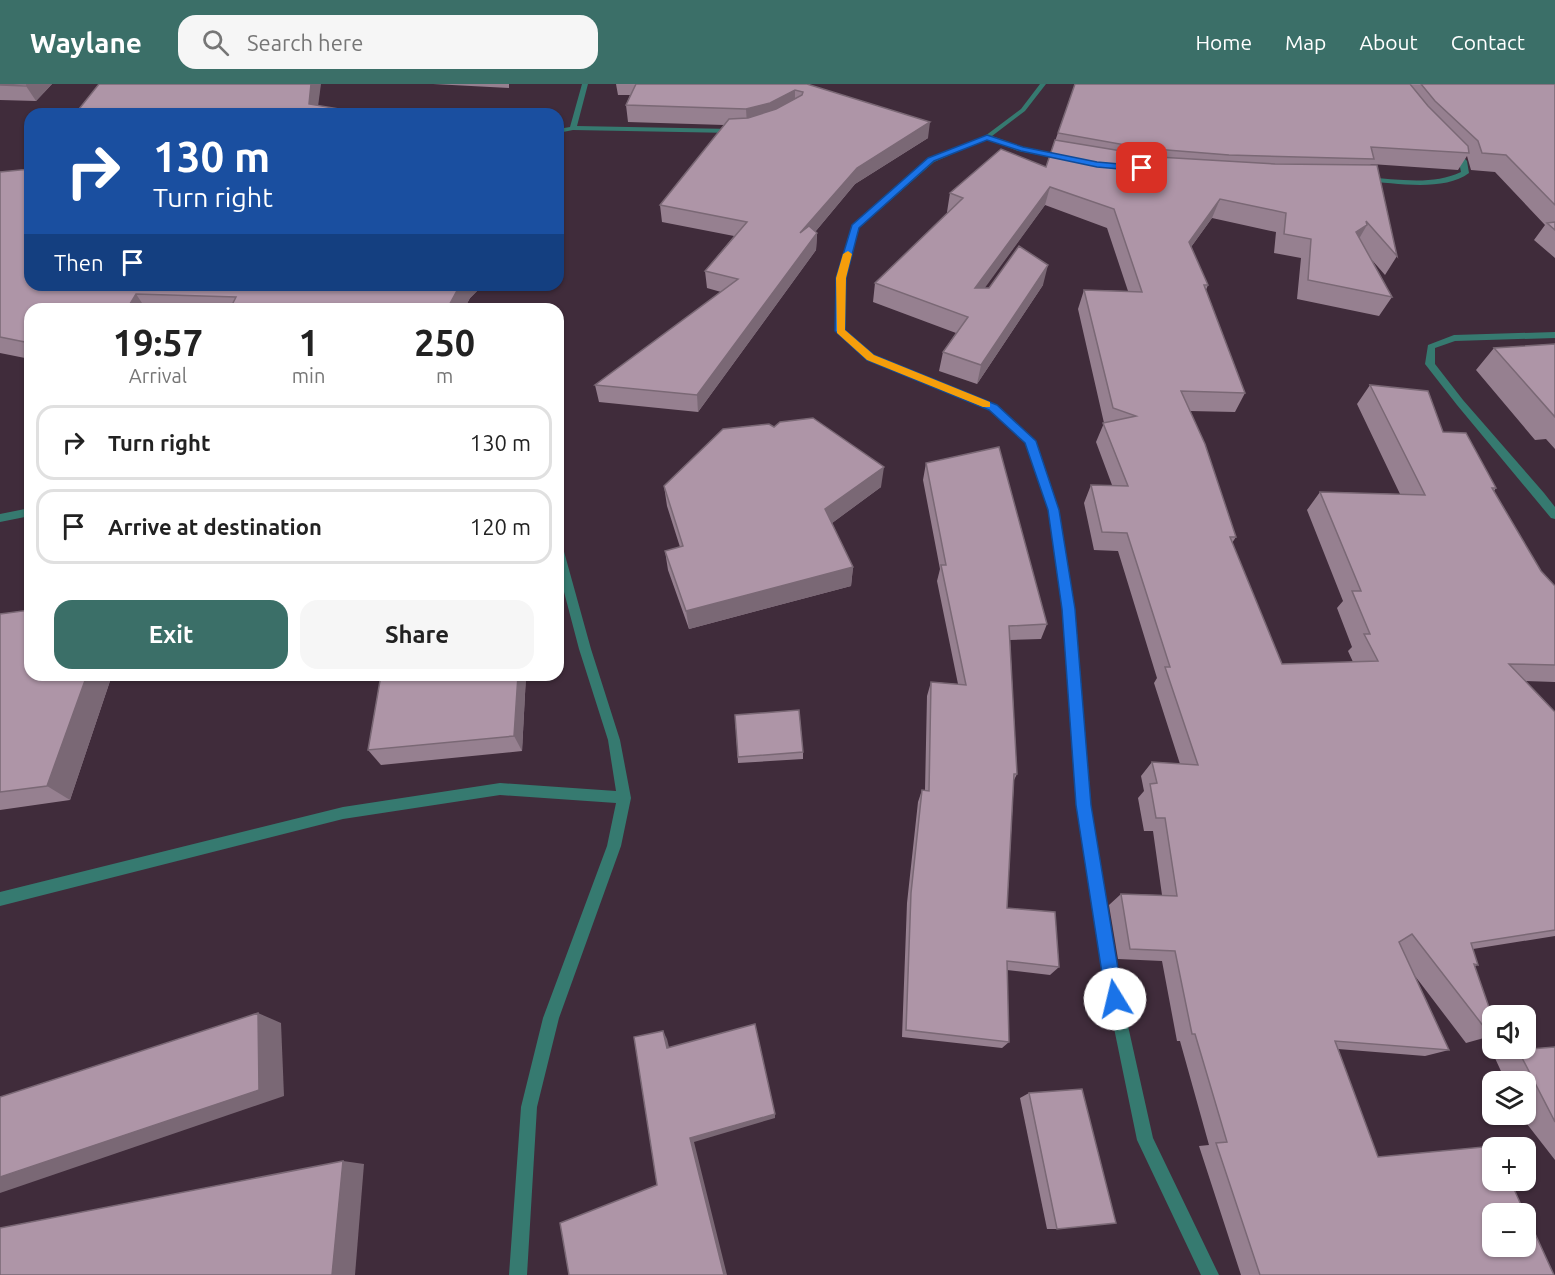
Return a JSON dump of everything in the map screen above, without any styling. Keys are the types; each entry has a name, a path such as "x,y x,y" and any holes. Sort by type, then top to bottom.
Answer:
{"street":[{"path":"573,128 585,84"},
{"path":"1042,84 1023,110 987,137 931,160 855,227 841,278 840,331 871,358 993,407 1030,441 1053,510 1069,609 1083,805 1115,999 1145,1140 1210,1275"},
{"path":"564,130 573,128 739,130"},
{"path":"987,137 1021,149 1076,160"},
{"path":"1356,179 1436,181 1458,178 1465,173 1463,161 1446,145"},
{"path":"1555,335 1454,338 1431,347 1430,364 1445,385 1530,481 1555,515"},
{"path":"0,518 24,513"},
{"path":"518,1275 529,1107 551,1018 614,846 624,798 614,740 585,649 564,570"},
{"path":"0,899 343,813 500,789 624,798"}],"building":[{"path":"0,84 28,84 26,86"},
{"path":"99,84 311,84 309,104 333,108 80,108"},
{"path":"636,84 807,84 930,122 857,168 800,233 809,226 817,233 697,395 595,385 738,279 705,271 747,222 660,205 729,119 748,118 776,109 802,95 803,92 795,90 770,103 746,109 626,105"},
{"path":"1075,84 1410,84 1428,106 1468,146 1469,153 1371,147 1374,159 1229,155 1142,148 1058,133"},
{"path":"1421,84 1555,84 1555,205 1506,155 1482,153 1478,141 1435,101"},
{"path":"1055,140 1158,157 1275,164 1377,165 1397,256 1366,221 1367,225 1356,232 1392,297 1308,280 1311,239 1284,234 1286,213 1220,199 1189,242 1208,285 1204,285 1245,393 1181,391 1205,444 1236,537 1230,537 1282,664 1378,661 1364,634 1370,634 1352,591 1361,591 1320,492 1425,495 1370,385 1428,391 1443,432 1466,433 1496,488 1492,488 1541,571 1555,586 1555,665 1509,664 1555,712 1555,930 1471,943 1478,965 1474,964 1488,1005 1482,1005 1482,1024 1412,934 1399,942 1449,1050 1335,1041 1378,1157 1482,1147 1482,1191 1515,1191 1520,1203 1482,1203 1482,1257 1536,1257 1536,1236 1554,1275 1260,1275 1216,1143 1227,1142 1195,1034 1192,1034 1175,951 1130,949 1121,894 1177,896 1165,818 1156,818 1150,784 1157,783 1152,762 1198,765 1165,667 1170,667 1127,533 1102,532 1091,485 1128,486 1103,423 1136,416 1113,408 1084,290 1142,292 1114,209 1050,187 975,288 989,288 1019,246 1048,265 981,365 943,352 968,317 875,283 963,198 950,193 1001,149 1046,167"},
{"path":"24,170 24,291 457,291 450,303 233,303 236,297 136,294 131,303 24,303 24,342 0,337 0,172"},
{"path":"1555,222 1555,230 1547,223"},
{"path":"1555,344 1555,417 1494,348"},
{"path":"813,418 884,467 825,509 853,567 686,611 665,551 683,546 664,486 723,429 769,424 774,427 780,422"},
{"path":"999,447 1047,624 1009,626 1017,774 1014,774 1007,908 1055,912 1059,967 1007,961 1009,1042 906,1030 911,893 922,790 929,791 931,682 966,685 941,565 946,565 926,463"},
{"path":"24,611 24,681 85,681 47,786 0,792 0,614"},
{"path":"380,681 518,681 514,736 368,750"},
{"path":"799,710 803,752 738,757 735,715"},
{"path":"258,1013 259,1090 0,1177 0,1097"},
{"path":"755,1024 775,1114 690,1138 724,1275 569,1275 560,1223 657,1185 634,1037 663,1031 667,1048"},
{"path":"1555,1047 1555,1122 1536,1085 1536,1071 1529,1071 1523,1059 1536,1059 1536,1049"},
{"path":"1082,1089 1116,1223 1057,1229 1029,1093"},
{"path":"343,1161 332,1275 0,1275 0,1228"}],"slow traffic":[{"path":"848,254 841,278 840,331 871,358 986,405"}],"route":[{"path":"1115,999 1083,805 1069,609 1053,510 1030,441 993,407 871,358 840,331 841,278 855,227 931,160 987,137 1021,149 1097,165 1142,168"}]}
